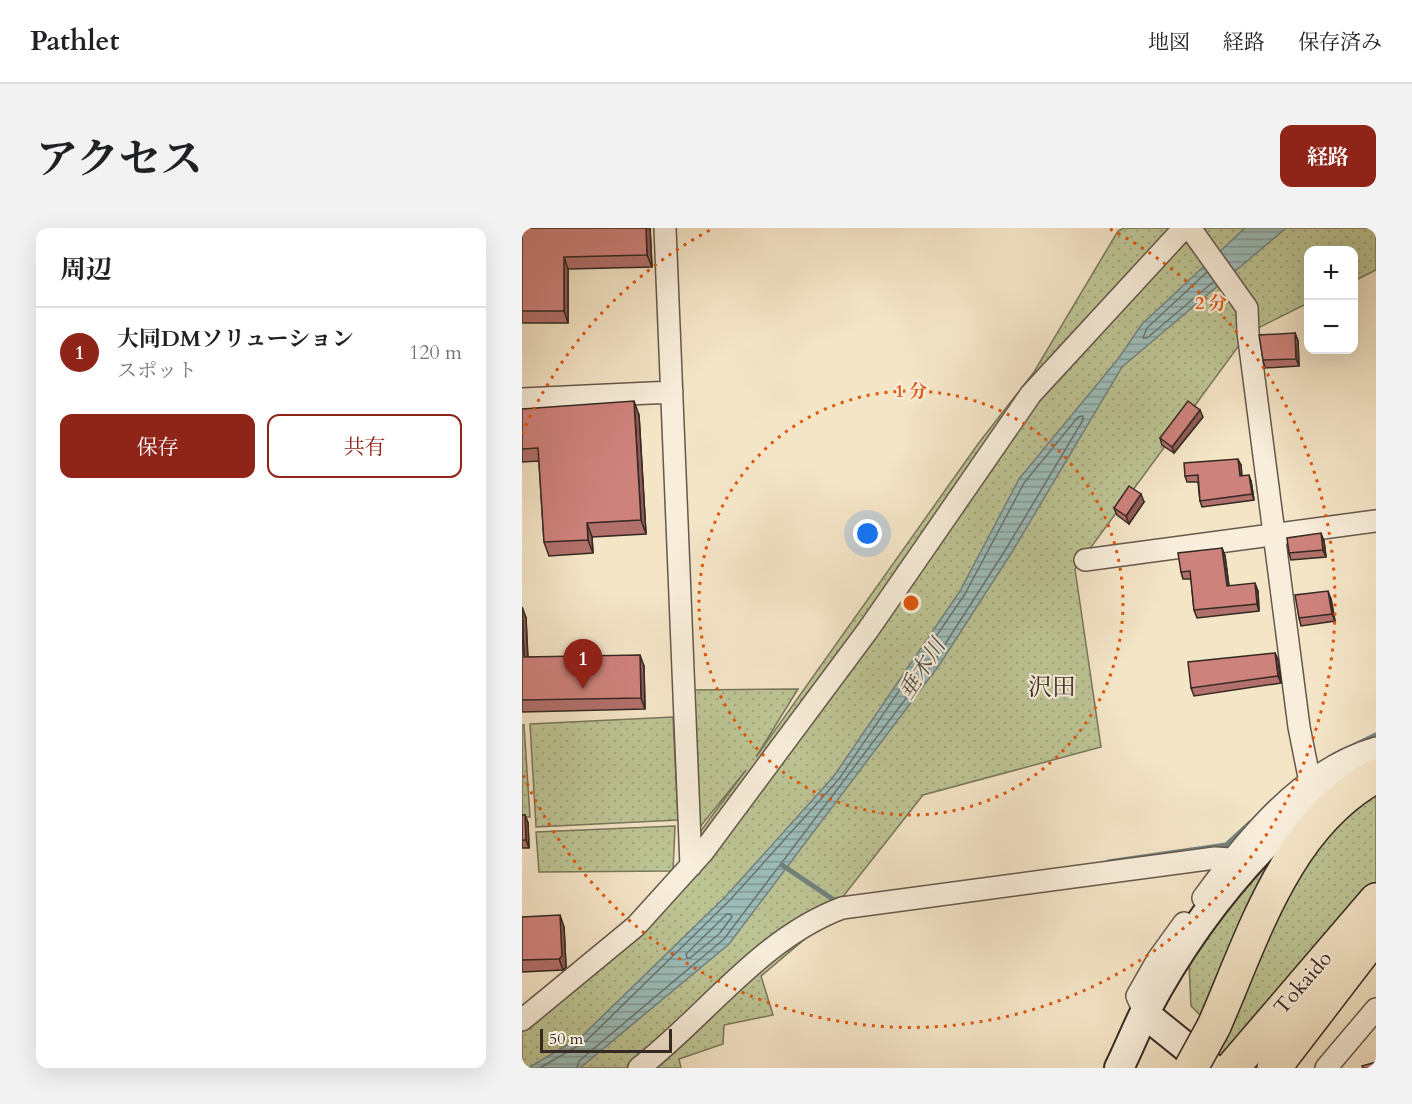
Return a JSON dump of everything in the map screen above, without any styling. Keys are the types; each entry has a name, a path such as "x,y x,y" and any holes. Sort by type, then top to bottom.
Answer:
{"highway":[{"path":"1191,1068 1214,1026 1282,876 1301,843 1328,812 1376,776"},
{"name":"Tokaido","path":"1239,1059 1376,900"},
{"name":"Tokaido","path":"1275,1068 1318,1008 1376,935"},
{"path":"1318,1008 1376,956"}],"main road":[{"path":"1119,1068 1145,1014 1182,950 1247,861 1311,799 1335,781 1361,769 1376,767"},
{"path":"1145,1014 1212,1068"}],"street":[{"path":"665,228 691,866"},
{"path":"522,1020 636,926 691,866 868,630 1031,394 1184,228"},
{"path":"1190,228 1247,308 1248,333 1299,727 1310,782"},
{"path":"522,399 672,392"},
{"path":"1085,560 1376,521"},
{"path":"1145,1014 1137,996 1141,988 1158,959 1231,859 1267,819 1310,782 1343,762 1376,748"},
{"path":"639,1068 780,940 816,917 842,908 1215,858 1231,859"},
{"path":"1326,1068 1376,1009"}],"green space":[{"path":"1124,228 1376,228 1376,270 1358,279 1358,246 1304,246 1304,305 1248,333 1075,569 1101,747 923,795 819,927 761,976 773,1015 724,1025 723,1044 679,1059 681,1068 522,1068 522,1017 695,868 697,836 746,770 700,827 694,690 798,689 756,757 978,444 1034,372 1118,231"},
{"path":"673,717 678,820 536,827 530,724"},
{"path":"522,725 524,725 530,817 522,817"},
{"path":"1376,788 1376,883 1213,1068 1214,1026 1310,848"},
{"path":"675,826 673,871 539,872 536,832"},
{"path":"1282,847 1202,1017 1191,1006 1189,964 1249,873"}],"water":[{"name":"垂木川","path":"1245,228 1286,228 1122,367 1012,552 940,664 729,944 580,1068 528,1068 581,1037 726,896 834,776 960,591 1019,479 1118,359 1142,324"}],"building":[{"path":"522,228 646,228 647,255 564,257 564,311 522,311"},
{"path":"1295,333 1296,359 1263,360 1259,335"},
{"path":"634,401 641,520 587,523 588,540 544,542 538,448 522,449 522,409"},
{"path":"1188,401 1200,410 1172,447 1160,438"},
{"path":"1238,459 1240,476 1249,475 1252,494 1200,501 1198,475 1185,476 1184,463"},
{"path":"1129,486 1141,494 1126,516 1114,508"},
{"path":"1321,533 1323,550 1289,553 1287,538"},
{"path":"1222,548 1227,586 1255,583 1257,604 1194,610 1190,571 1181,572 1178,553"},
{"path":"1328,591 1332,614 1299,618 1295,595"},
{"path":"522,607 524,657 640,655 641,698 522,700"},
{"path":"1275,653 1278,676 1191,688 1188,662"},
{"path":"522,815 525,815 526,840 522,840"},
{"path":"560,915 562,956 559,959 522,960 522,917"},
{"path":"1376,1062 1376,1068 1363,1068 1362,1066"}],"waterway":[{"path":"1334,755 1376,735"},
{"path":"1108,862 1226,845 1250,823"},
{"path":"782,865 834,900 840,899"}],"place":[{"name":"大同DMソリューション","path":"583,689"}],"district":[{"name":"沢田","path":"1052,687"}]}
